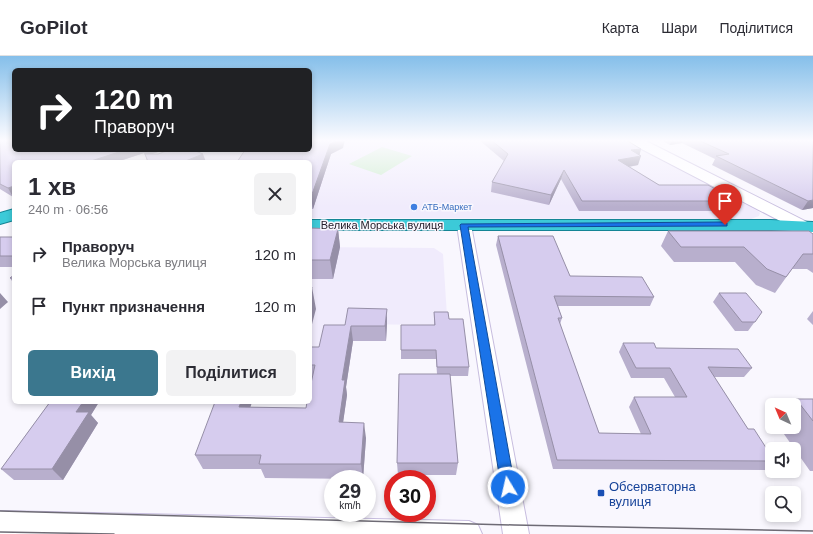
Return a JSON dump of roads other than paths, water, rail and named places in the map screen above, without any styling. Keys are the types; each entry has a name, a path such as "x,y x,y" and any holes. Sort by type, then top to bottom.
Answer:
{"highway":[{"path":"0,219 12,215"},
{"path":"0,224 12,224"},
{"name":"Велика Морська вулиця","path":"312,225 771,225 810,228"}],"street":[{"path":"679,162 810,228"},
{"path":"464,225 516,534"},
{"path":"0,524 469,534"}],"tram line":[{"path":"0,511 514,525 813,531"},
{"path":"0,532 114,534"}],"place":[{"name":"АТБ-Маркет","path":"414,207"},
{"name":"Обсерваторна вулиця","path":"601,493"}]}
